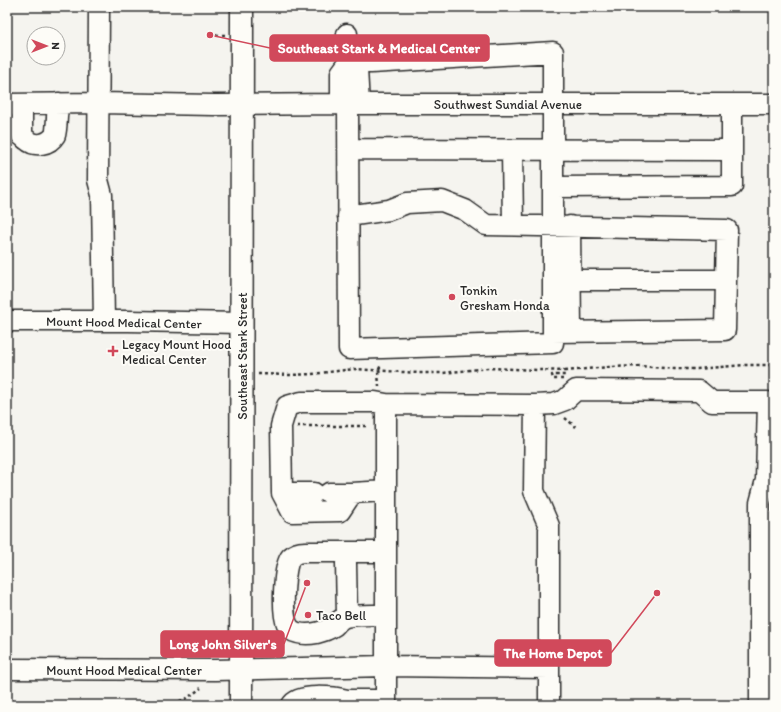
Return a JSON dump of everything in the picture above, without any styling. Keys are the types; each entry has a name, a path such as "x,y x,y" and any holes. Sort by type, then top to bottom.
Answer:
{"main road":[{"name":"Southeast Stark Street","path":"241,705 242,7"}],"street":[{"path":"99,7 98,180 102,195 104,321"},
{"path":"347,34 349,62 357,69 349,104 349,349 553,343 562,332 570,280 553,187 553,52 349,62"},
{"path":"58,103 56,134 51,139 46,143 33,144 22,136 14,104 58,103 242,104"},
{"name":"Southwest Sundial Avenue","path":"242,104 774,104"},
{"path":"553,187 732,186 732,104"},
{"path":"348,149 732,150"},
{"path":"512,150 513,225"},
{"path":"348,216 389,210 407,203 442,201 465,210 486,225 726,230 725,330 562,332"},
{"path":"561,226 562,332"},
{"path":"570,280 726,280"},
{"name":"Mount Hood Medical Center","path":"7,321 242,323"},
{"path":"352,493 340,512 292,512 282,493 281,426 287,406 301,402 375,402 386,404 554,404 565,400 576,390 698,391 712,402 768,402 766,480 760,503 767,634 760,705"},
{"path":"292,705 298,699 304,698 333,698 345,703 386,703 386,404"},
{"path":"535,405 534,491 550,526 548,705"},
{"path":"282,493 352,493 386,491"},
{"path":"386,552 297,553 291,557 288,563 284,589 286,623 294,632 301,634 328,629 343,619 386,615"},
{"path":"343,619 346,562"},
{"name":"Mount Hood Medical Center","path":"7,669 241,670 386,666 549,668"}],"path":[{"path":"242,373 291,375 354,369 443,373 488,368 565,371 609,366 697,369 745,365 774,365"},
{"path":"565,371 565,375 552,375 553,379 565,379 565,418 576,427"},
{"path":"281,426 369,426"},
{"path":"168,705 186,699 208,682 215,670"}],"place":[{"name":"Southeast Stark & Medical Center","path":"210,35"},
{"name":"Tonkin Gresham Honda","path":"452,297"},
{"name":"Legacy Mount Hood Medical Center","path":"113,351"},
{"name":"Long John Silver's","path":"307,583"},
{"name":"The Home Depot","path":"657,593"},
{"name":"Taco Bell","path":"308,615"}]}
